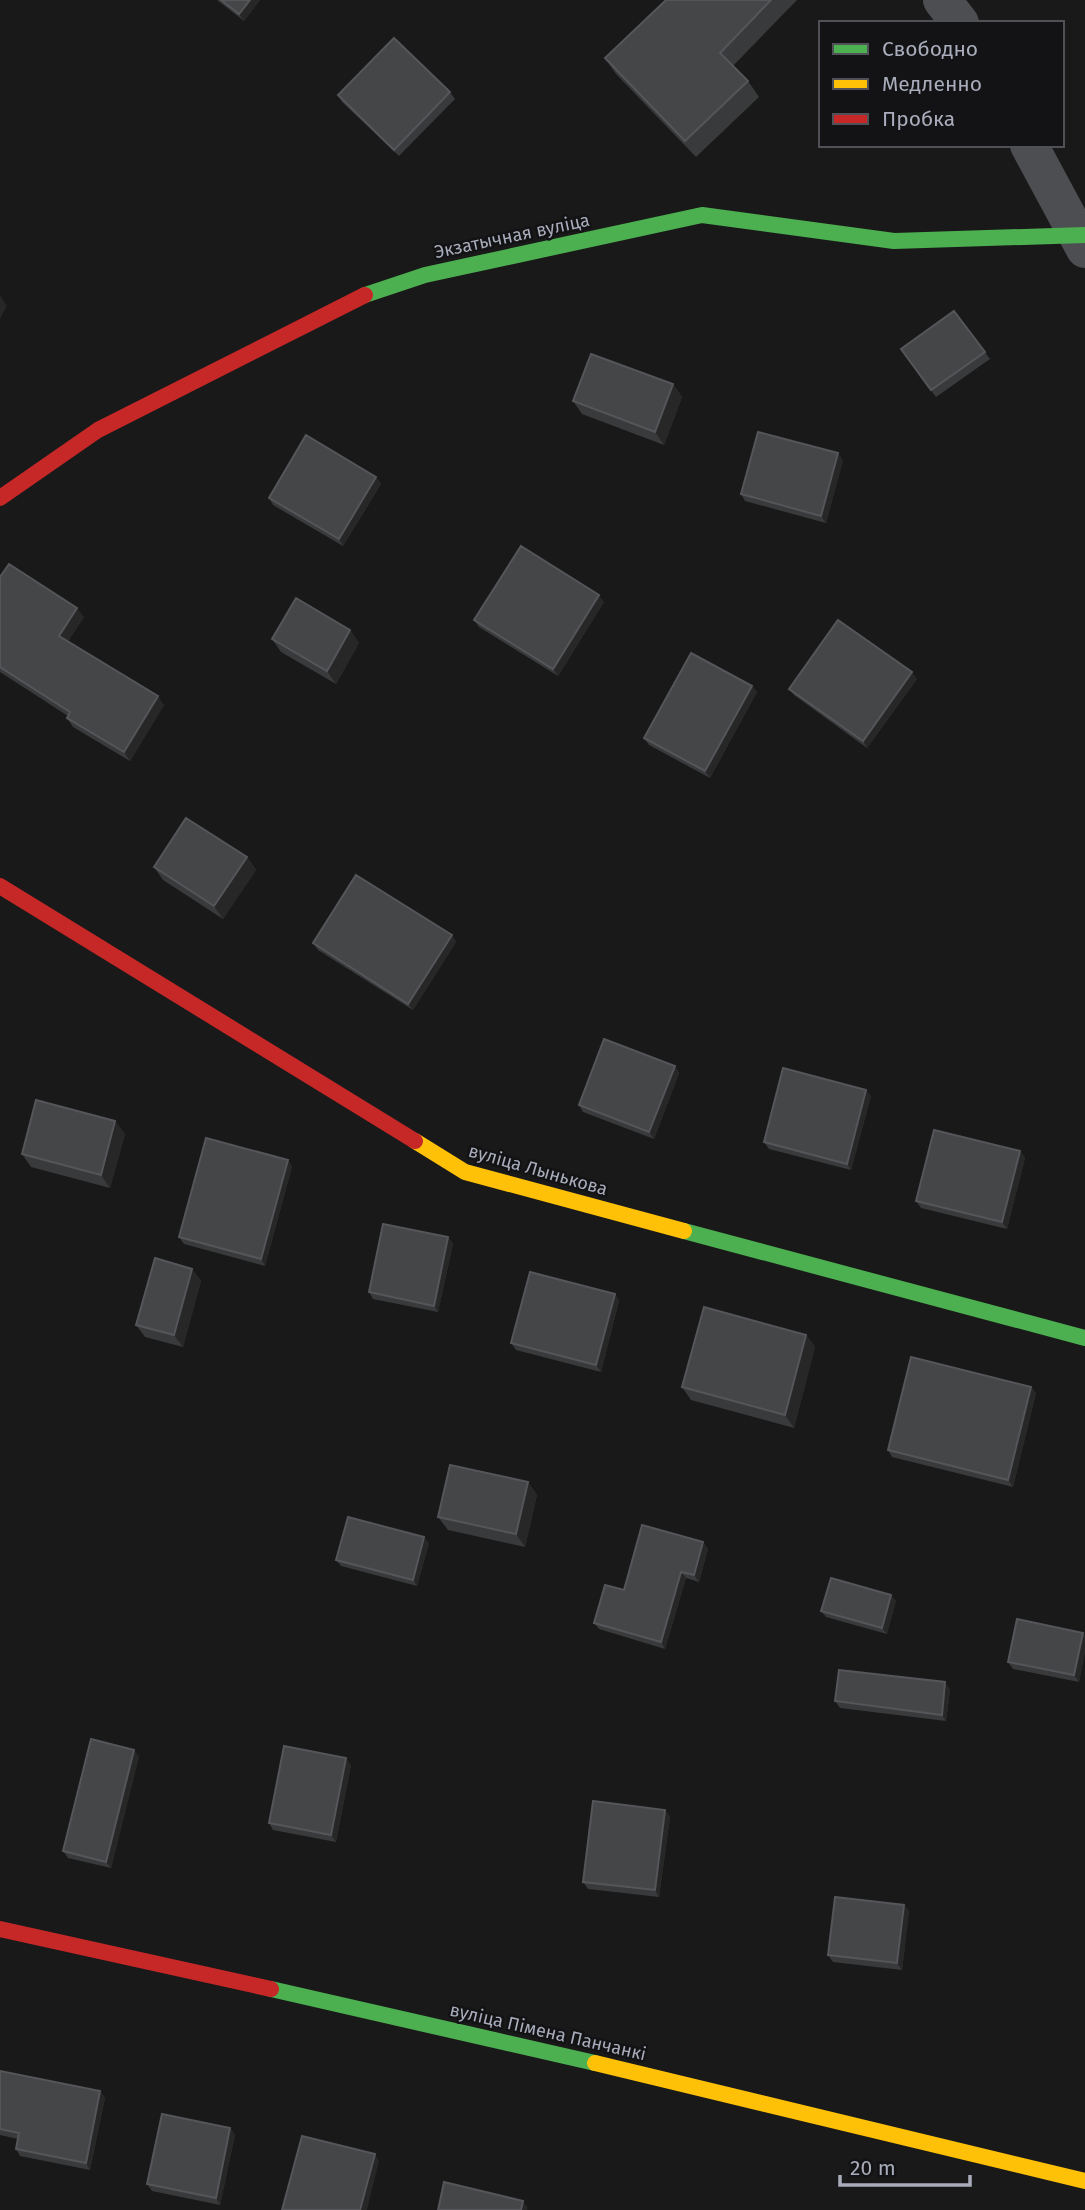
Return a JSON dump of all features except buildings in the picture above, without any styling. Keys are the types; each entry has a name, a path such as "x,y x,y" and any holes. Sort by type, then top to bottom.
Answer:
{"street":[{"path":"942,0 958,21"},
{"path":"1030,147 1082,241"},
{"name":"Экзатычная вуліца","path":"0,498 98,430 355,298 425,275 702,215 894,241 1082,241"},
{"name":"вуліца Лынькова","path":"0,886 465,1172 1085,1338"},
{"name":"вуліца Пімена Панчанкі","path":"0,1929 515,2043 1085,2181"}],"traffic: fast":[{"path":"365,295 425,275 702,215 894,241 1085,235"},
{"path":"684,1231 1085,1338"},
{"path":"271,1989 595,2063"}],"traffic: slow":[{"path":"415,1141 465,1172 684,1231"},
{"path":"595,2063 1085,2181"}],"traffic: jam":[{"path":"0,498 98,430 365,295"},
{"path":"0,886 415,1141"},
{"path":"0,1929 271,1989"}]}
